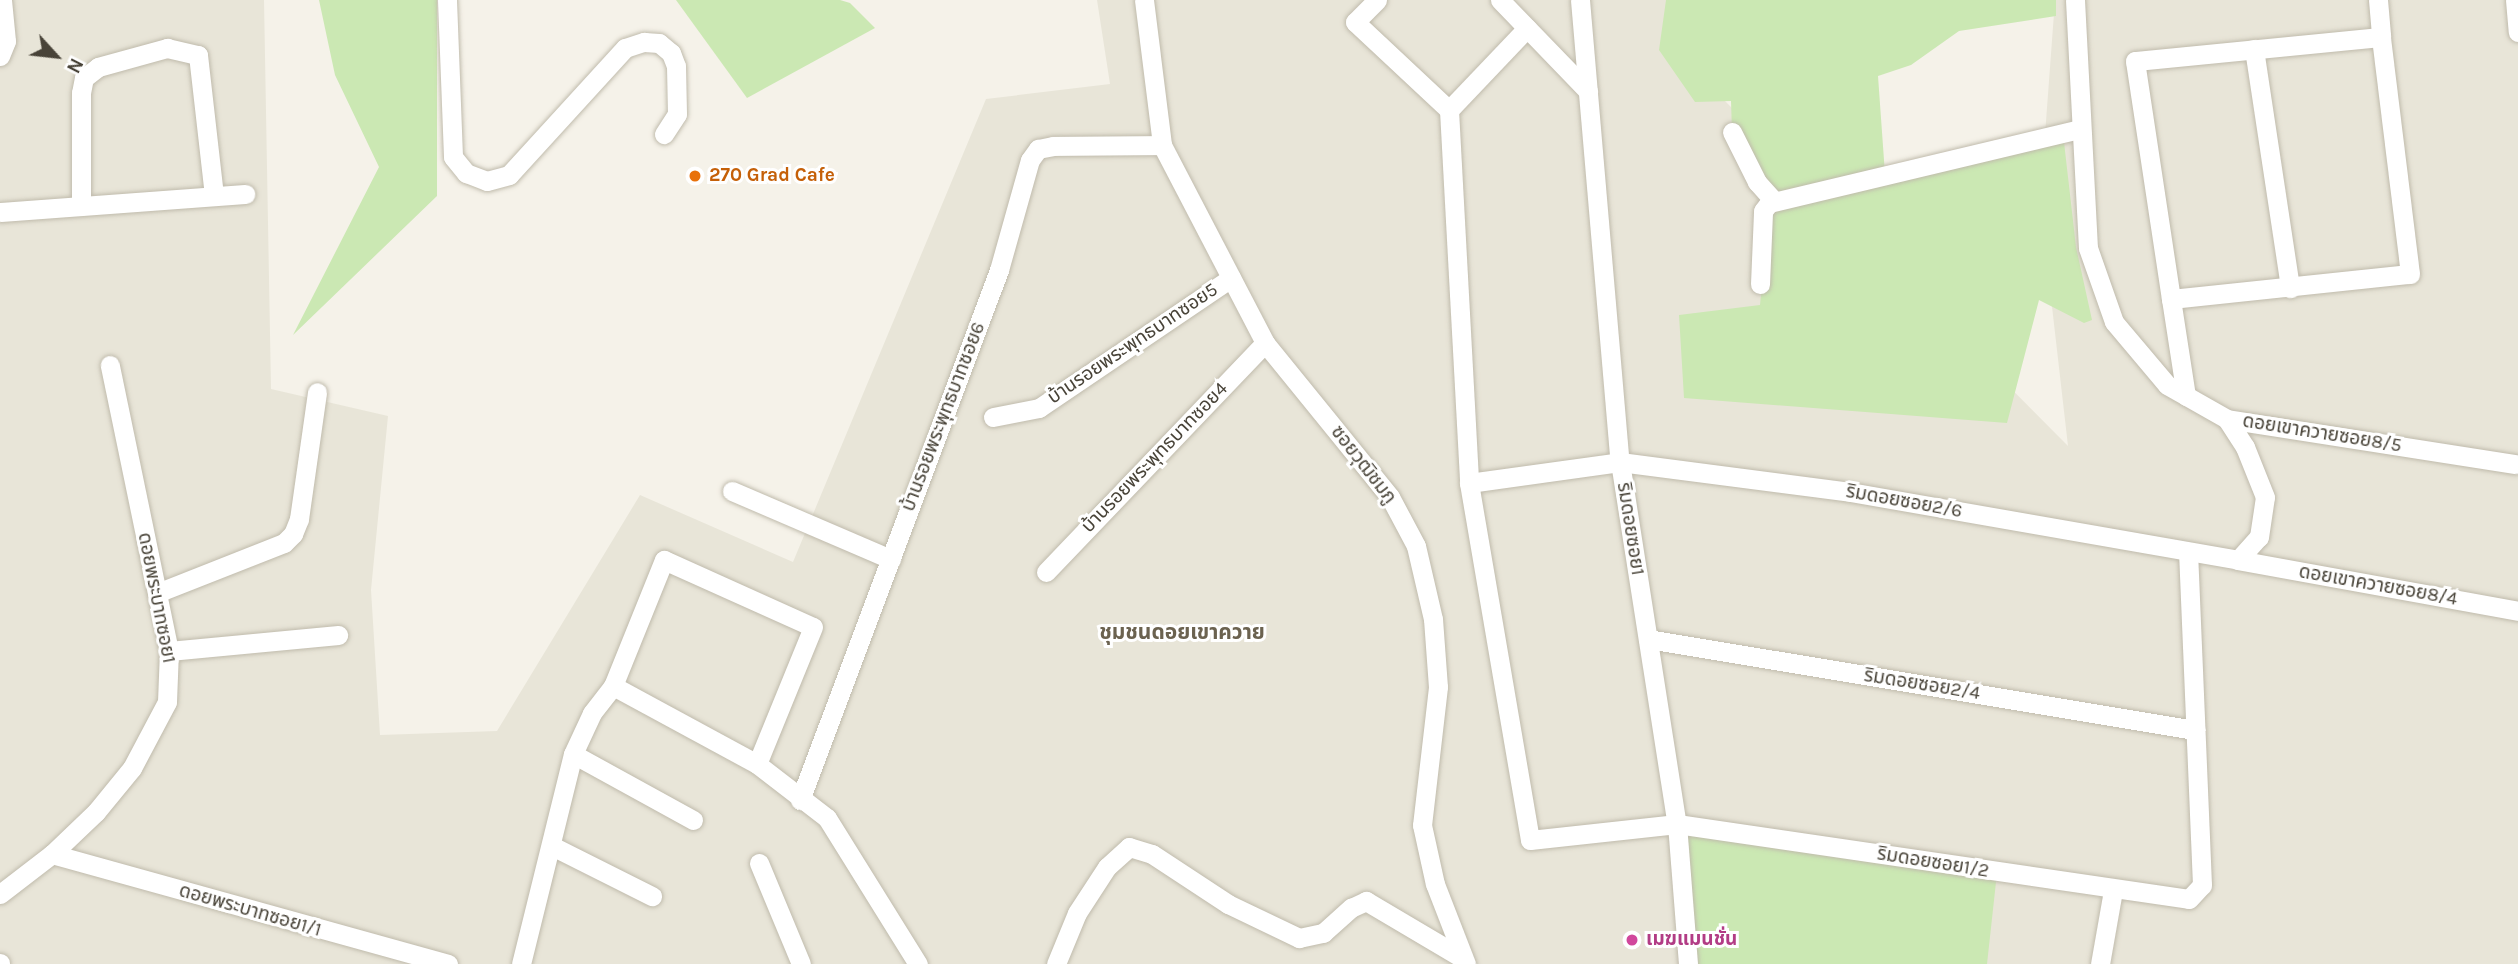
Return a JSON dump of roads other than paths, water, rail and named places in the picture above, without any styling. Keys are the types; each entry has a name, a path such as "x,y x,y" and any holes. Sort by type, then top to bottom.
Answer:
{"street":[{"path":"0,56 6,41 2,0"},
{"path":"447,0 453,157 466,173 487,181 509,175 625,48 644,42 665,48 676,66 677,114 664,134"},
{"name":"ซอยวุฒิชมภู","path":"1144,0 1162,145 1265,343 1390,497 1416,546 1433,619 1438,687 1422,825 1435,884 1462,960"},
{"path":"1377,0 1355,22 1449,110 1469,483"},
{"path":"1500,0 1588,91"},
{"name":"ริมดอยซอย1","path":"1580,0 1620,462 1676,824 1688,964"},
{"name":"ดอยเขาควายซอย8/5","path":"2075,0 2079,130 2088,248 2115,322 2166,384 2227,419 2517,468"},
{"path":"2171,299 2410,274 2378,0"},
{"path":"2515,0 2518,32"},
{"path":"1449,110 1527,28"},
{"path":"2186,396 2134,61 2381,37"},
{"path":"81,206 84,78 98,67 167,48 198,55 214,196"},
{"path":"2254,50 2290,288"},
{"path":"1760,284 1763,211 1774,201 2079,130"},
{"path":"1732,132 1757,182 1774,201"},
{"name":"บ้านรอยพระพุทธบาทซอย6","path":"800,800 999,270 1030,160 1038,149 1053,146 1162,145"},
{"path":"0,212 245,194"},
{"name":"บ้านรอยพระพุทธบาทซอย5","path":"993,417 1039,408 1231,278"},
{"name":"บ้านรอยพระพุทธบาทซอย4","path":"1046,572 1265,343"},
{"name":"ดอยพระบาทซอย1","path":"0,894 52,854 96,812 150,740 167,702 169,650 110,365"},
{"path":"157,593 284,543 293,534 299,519 317,391"},
{"path":"2227,419 2245,447 2265,497 2259,537 2238,560"},
{"name":"ริมดอยซอย2/6","path":"1469,483 1620,462 1850,492 2238,560"},
{"name":"ริมดอยซอย1/2","path":"1469,483 1530,840 1676,824 2189,899 2202,885 2195,730"},
{"path":"732,491 891,559"},
{"path":"2188,552 2195,730"},
{"path":"521,964 552,846 557,807 573,754 592,713 612,686 664,560 813,627 757,764"},
{"name":"ดอยเขาควายซอย8/4","path":"2238,560 2518,611"},
{"path":"169,650 338,635"},
{"name":"ริมดอยซอย2/4","path":"1648,639 2195,730"},
{"path":"612,686 757,764 800,800 827,818 918,964"},
{"path":"573,754 694,820"},
{"path":"552,846 652,896"},
{"path":"1056,964 1077,913 1107,867 1129,847 1152,854 1228,904 1299,938 1323,933 1351,908 1366,901 1462,960"},
{"name":"ดอยพระบาทซอย1/1","path":"52,854 410,961 448,964"},
{"path":"759,863 801,964"},
{"path":"2100,964 2113,890"}],"place":[{"name":"270 Grad Cafe","path":"695,176"},
{"name":"เมฆแมนชั่น","path":"1632,940"}],"district":[{"name":"ชุมชนดอยเขาควาย","path":"1182,632"}]}
